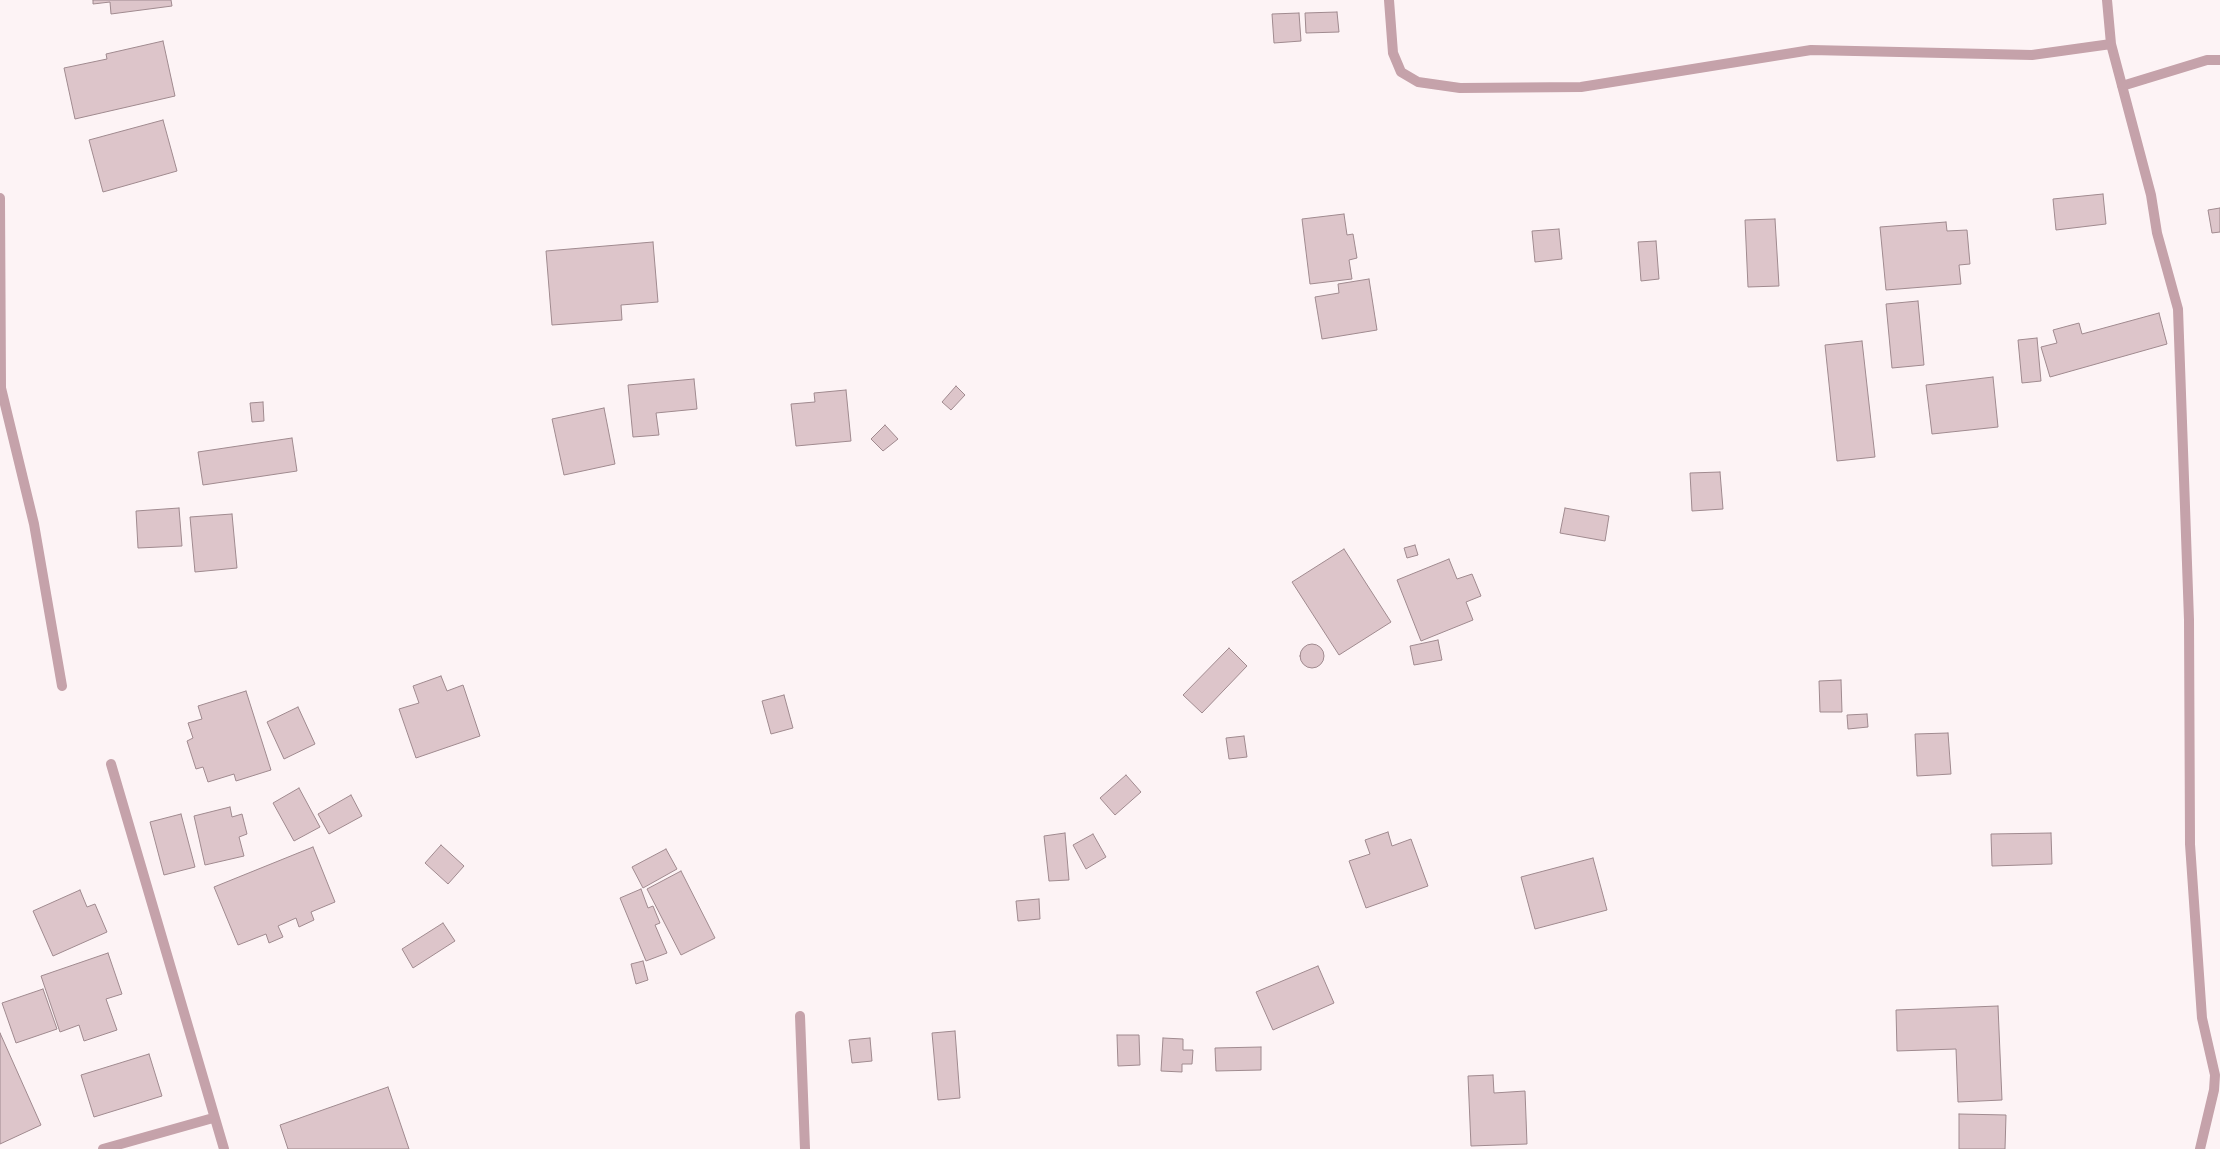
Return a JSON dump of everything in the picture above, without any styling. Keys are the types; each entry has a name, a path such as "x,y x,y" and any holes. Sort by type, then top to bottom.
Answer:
{"street":[{"path":"1389,0 1393,53 1401,72 1418,82 1460,88 1581,88 1811,50 2032,55 2111,44"},
{"path":"2107,0 2111,44 2151,195 2157,232 2178,309 2189,620 2190,844 2202,1018 2215,1075 2214,1090 2200,1149"},
{"path":"2122,86 2207,60 2220,60"},
{"path":"0,198 0,388 34,524 62,686"},
{"path":"111,764 213,1118 224,1149"},
{"path":"800,1016 805,1149"},
{"path":"103,1149 213,1118"}],"building":[{"path":"93,0 171,0 172,6 111,14 110,2 93,4"},
{"path":"1337,12 1339,32 1306,33 1305,13"},
{"path":"1299,13 1301,41 1274,43 1272,14"},
{"path":"163,41 175,96 75,119 64,68 107,59 106,54"},
{"path":"163,120 177,171 103,192 89,140"},
{"path":"2103,194 2106,224 2056,230 2053,199"},
{"path":"2220,208 2220,232 2212,233 2208,210"},
{"path":"1344,214 1347,235 1353,234 1357,258 1349,260 1352,279 1310,284 1302,219"},
{"path":"1775,219 1779,286 1748,287 1745,220"},
{"path":"1946,222 1947,231 1967,230 1970,264 1959,265 1961,284 1886,290 1880,227"},
{"path":"1559,229 1562,259 1535,262 1532,231"},
{"path":"1656,241 1659,279 1641,281 1638,242"},
{"path":"653,242 658,302 621,305 622,320 552,325 546,251"},
{"path":"1369,279 1377,330 1322,339 1315,297 1339,293 1338,284"},
{"path":"1918,301 1924,365 1892,368 1886,304"},
{"path":"2159,313 2167,344 2050,377 2041,347 2057,343 2053,330 2079,323 2082,334"},
{"path":"2037,338 2041,381 2022,383 2018,340"},
{"path":"1862,341 1875,457 1837,461 1825,345"},
{"path":"1993,377 1998,427 1932,434 1926,385"},
{"path":"694,379 697,409 656,413 659,435 633,437 628,385"},
{"path":"956,386 965,395 951,410 942,402"},
{"path":"846,390 851,441 796,446 791,404 815,402 814,393"},
{"path":"263,402 264,421 252,422 250,403"},
{"path":"604,408 615,464 564,475 552,419"},
{"path":"885,425 898,439 883,451 871,439"},
{"path":"292,438 297,471 203,485 198,452"},
{"path":"1720,472 1723,509 1692,511 1690,473"},
{"path":"179,508 182,546 138,548 136,511"},
{"path":"1565,508 1609,516 1605,541 1560,533"},
{"path":"232,514 237,568 195,572 190,517"},
{"path":"1415,545 1418,555 1407,558 1404,548"},
{"path":"1344,549 1391,622 1339,655 1292,582"},
{"path":"1449,559 1457,579 1472,574 1481,596 1466,602 1473,620 1421,641 1397,580"},
{"path":"1438,640 1442,660 1414,665 1410,646"},
{"path":"1312,644 1321,647 1324,656 1321,665 1312,668 1303,665 1300,656 1303,647"},
{"path":"1229,648 1247,666 1202,713 1183,695"},
{"path":"441,676 447,691 463,685 480,736 416,758 399,709 419,703 413,686"},
{"path":"1841,680 1842,712 1820,712 1819,681"},
{"path":"246,691 271,770 236,781 234,774 208,782 203,767 196,769 187,741 193,738 188,723 202,719 198,706"},
{"path":"784,695 793,728 771,734 762,701"},
{"path":"298,707 315,744 284,759 267,722"},
{"path":"1867,714 1868,727 1848,729 1847,715"},
{"path":"1948,733 1951,774 1917,776 1915,734"},
{"path":"1244,736 1247,757 1229,759 1226,738"},
{"path":"1126,775 1141,792 1115,815 1100,798"},
{"path":"299,788 320,827 294,841 273,803"},
{"path":"351,795 362,816 329,834 318,814"},
{"path":"230,807 232,817 242,814 247,834 239,837 244,856 205,865 194,816"},
{"path":"181,814 195,867 164,875 150,822"},
{"path":"1388,832 1392,846 1411,839 1428,886 1366,908 1349,861 1370,854 1365,840"},
{"path":"1065,833 1069,880 1049,881 1044,836"},
{"path":"2051,833 2052,864 1992,866 1991,834"},
{"path":"1093,834 1106,857 1086,869 1073,845"},
{"path":"441,845 464,866 448,884 425,863"},
{"path":"313,847 335,902 311,912 314,920 299,927 296,918 278,926 283,937 269,943 266,934 238,945 214,887"},
{"path":"666,849 677,869 643,888 632,867"},
{"path":"1593,858 1607,910 1535,929 1521,877"},
{"path":"681,871 715,938 681,955 647,889"},
{"path":"641,889 648,908 653,906 660,923 655,925 667,953 646,961 620,898"},
{"path":"80,890 87,907 95,904 107,932 53,956 33,911"},
{"path":"1039,899 1040,919 1018,921 1016,901"},
{"path":"443,923 455,941 413,968 402,949"},
{"path":"108,953 122,994 106,999 117,1030 84,1041 79,1025 60,1032 41,976"},
{"path":"643,961 648,980 636,984 631,964"},
{"path":"1318,966 1334,1003 1273,1030 1256,992"},
{"path":"43,989 57,1029 16,1043 2,1003"},
{"path":"1998,1006 2002,1100 1958,1102 1956,1049 1897,1051 1896,1010"},
{"path":"955,1031 960,1098 938,1100 932,1033"},
{"path":"0,1033 41,1125 0,1144"},
{"path":"1117,1035 1139,1035 1140,1065 1118,1066"},
{"path":"870,1038 872,1061 852,1063 849,1040"},
{"path":"1163,1038 1183,1039 1183,1050 1193,1050 1192,1064 1182,1064 1182,1072 1161,1071"},
{"path":"1261,1047 1261,1070 1216,1071 1215,1048"},
{"path":"149,1054 162,1096 94,1117 81,1075"},
{"path":"1493,1075 1494,1093 1525,1091 1527,1144 1471,1146 1468,1076"},
{"path":"388,1087 409,1149 288,1149 280,1125"},
{"path":"1959,1114 2006,1115 2005,1149 1959,1149"}]}
